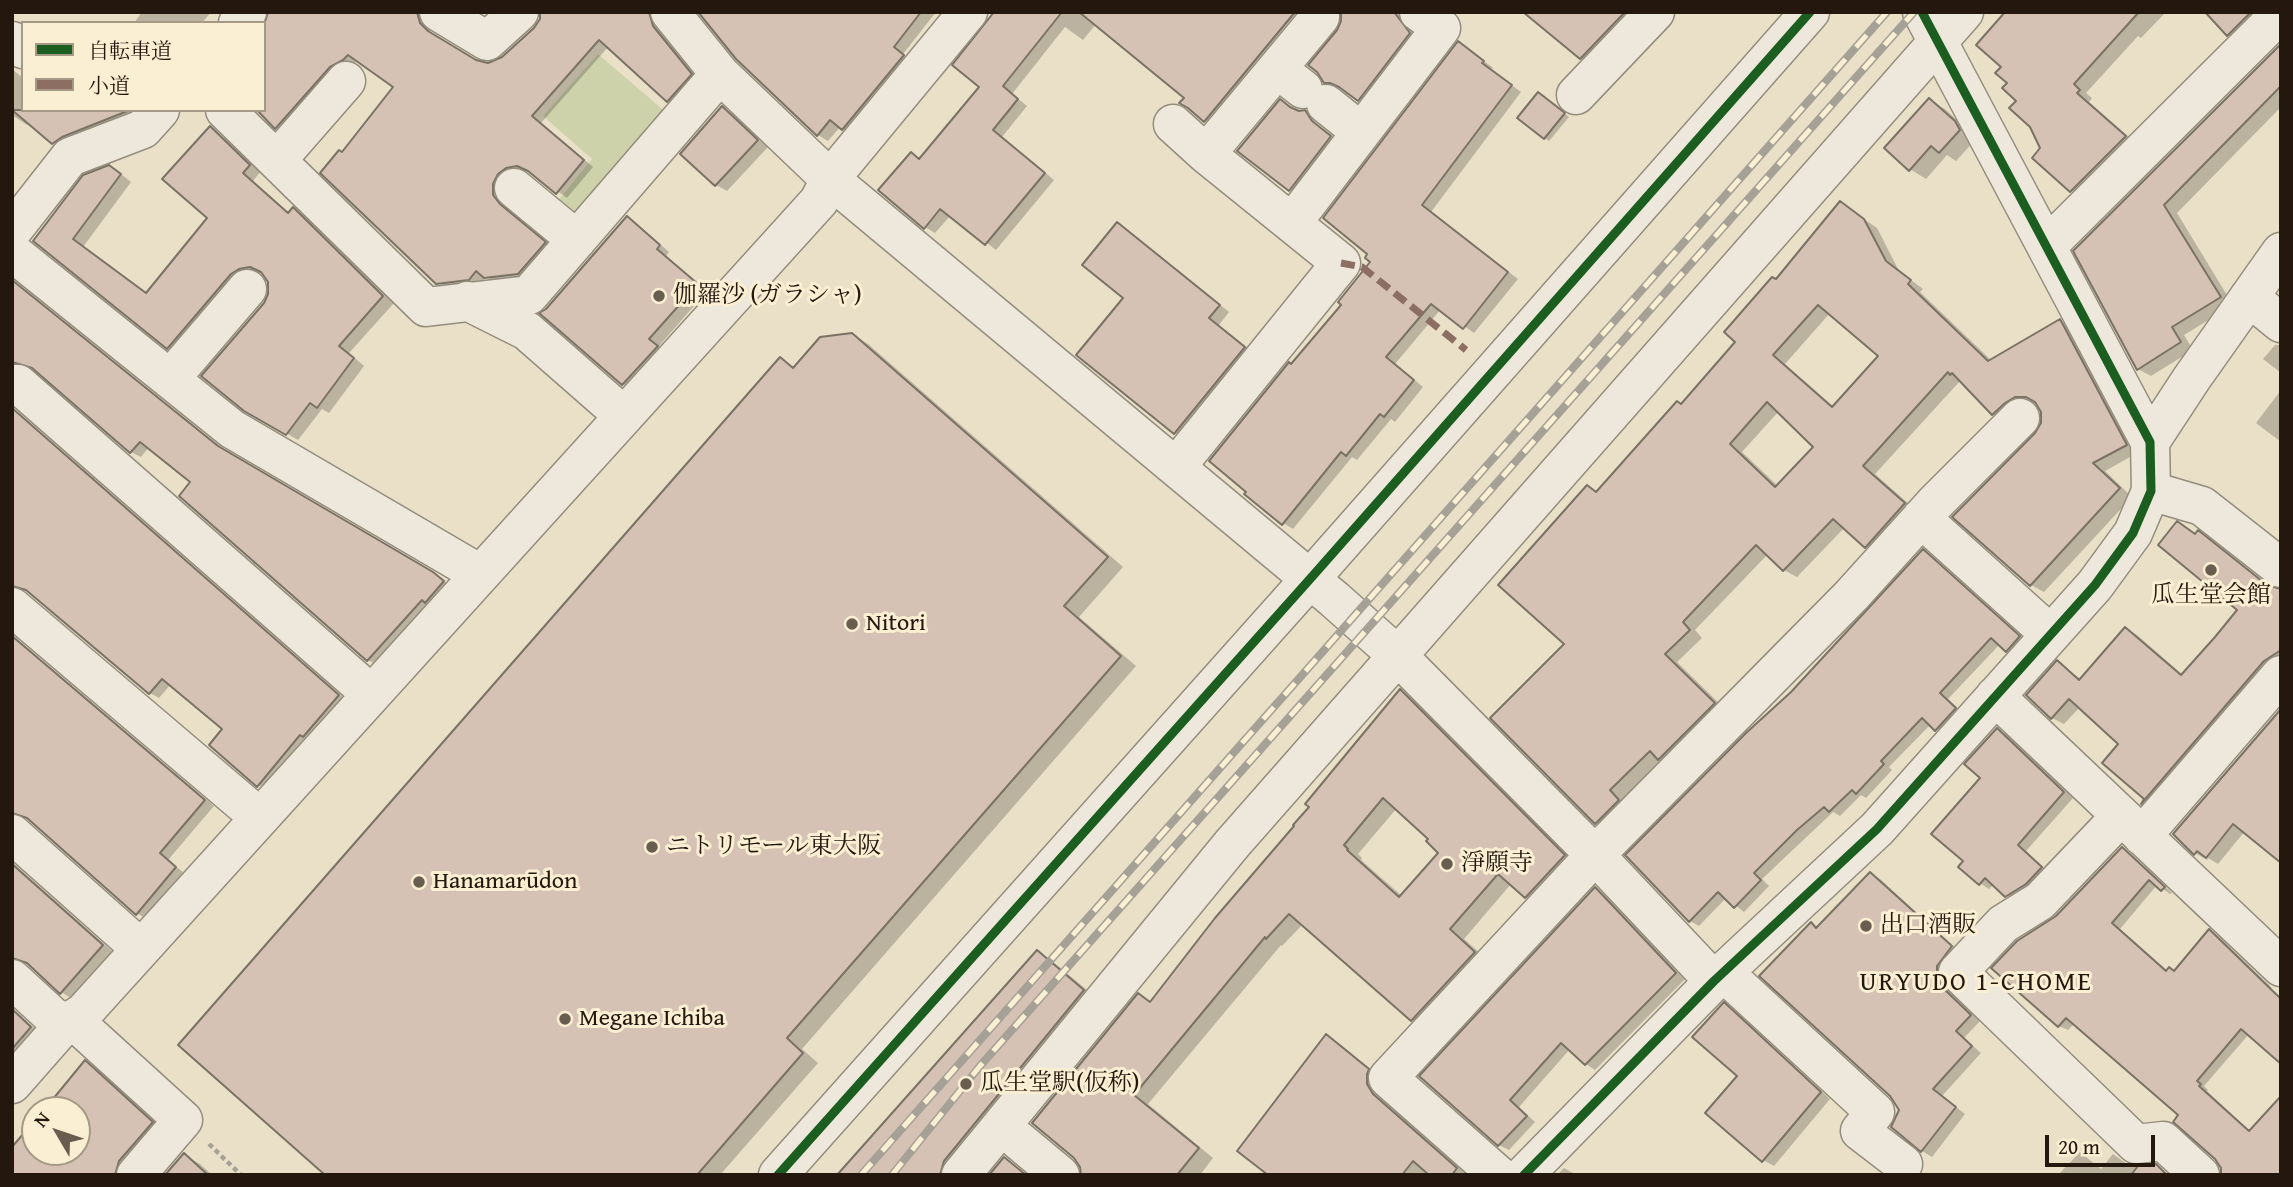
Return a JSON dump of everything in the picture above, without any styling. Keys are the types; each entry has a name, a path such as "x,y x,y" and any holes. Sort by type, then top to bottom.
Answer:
{"street":[{"path":"439,12 487,41 519,12"},
{"path":"670,12 720,75 830,179 1310,579 1398,656 1718,977 1875,1112 1860,1131 1903,1164"},
{"path":"12,1084 67,1023 84,1012 819,201 830,179 968,12"},
{"path":"1292,223 1441,28 1419,12"},
{"path":"1576,95 1655,12"},
{"path":"778,1175 1310,579 1810,12"},
{"path":"961,1175 1233,844 1398,656 1930,27 1964,12"},
{"path":"2048,246 2281,13"},
{"path":"1206,154 1302,87 1320,17"},
{"path":"1524,1175 1718,977 1877,829 2095,584 2133,533 2151,491 2150,442 1930,27"},
{"path":"227,112 426,307 529,295 720,75"},
{"path":"276,160 346,81"},
{"path":"1302,87 1361,132"},
{"path":"12,231 70,157 143,129 158,112"},
{"path":"1173,124 1206,154 1341,262 1176,467"},
{"path":"514,188 577,240"},
{"path":"12,252 232,429 480,574"},
{"path":"2150,442 2281,252"},
{"path":"170,379 247,289"},
{"path":"2249,297 2281,323"},
{"path":"467,301 527,331 624,416"},
{"path":"12,384 18,384 371,694"},
{"path":"1497,1175 1388,1078 1595,855 1852,596 1921,518 2020,418"},
{"path":"2151,491 2202,506 2281,568"},
{"path":"1921,518 2050,634"},
{"path":"12,607 259,817"},
{"path":"2200,1175 2164,1140 2136,1144 1958,972 2003,924 2040,901 2132,826 2281,675"},
{"path":"1995,696 2281,967"},
{"path":"12,834 140,948"},
{"path":"12,979 183,1120 136,1175"},
{"path":"1018,1140 1060,1175"}],"green space":[{"path":"598,54 675,120 575,232 550,210 592,159 543,116"}],"building":[{"path":"268,12 417,12 420,23 428,31 476,60 488,63 502,57 534,28 540,19 540,12 649,12 653,26 692,74 667,102 599,40 532,116 584,160 556,194 528,171 517,166 506,168 498,174 493,184 493,195 500,204 546,242 518,274 484,278 476,271 469,280 436,284 320,173 339,150 342,152 393,87 348,55 330,67 275,129 259,112 266,112 265,21"},
{"path":"698,12 921,12 894,47 904,55 842,130 830,120 817,136 736,59"},
{"path":"994,12 1062,12 1003,86 1018,99 993,130 1045,173 985,245 940,209 924,229 878,190 911,152 919,159 979,87 952,65"},
{"path":"1079,12 1295,12 1204,122 1179,103 1184,98"},
{"path":"1341,12 1394,12 1410,33 1358,101 1339,87 1324,83 1308,65 1337,30"},
{"path":"1523,12 1625,12 1580,59"},
{"path":"2005,12 2139,12 2074,84 2080,90 2077,93 2126,136 2070,192 2032,158 2040,148 2030,127 2009,108 2016,101 2002,88 2007,83 1995,73 2001,67 1976,45"},
{"path":"2205,12 2251,12 2227,36"},
{"path":"1458,41 1512,85 1422,205 1508,272 1463,329 1431,304 1386,357 1414,380 1384,417 1380,414 1346,456 1341,452 1282,525 1209,461 1289,362 1291,364 1341,305 1338,302 1370,262 1365,258 1367,254 1323,218"},
{"path":"2281,44 2281,86 2164,205 2221,297 2172,327 2181,342 2137,370 2073,251"},
{"path":"1538,92 1565,113 1544,139 1517,118"},
{"path":"1929,98 1955,121 1960,130 1939,153 1931,146 1909,171 1884,148"},
{"path":"1280,99 1299,111 1305,110 1312,121 1331,136 1289,191 1237,151"},
{"path":"722,106 758,140 715,186 680,154"},
{"path":"12,110 125,112 62,137 52,144"},
{"path":"210,126 250,165 243,173 288,213 293,207 383,296 339,346 354,358 317,408 310,403 286,435 244,411 201,376 264,303 268,294 268,282 261,272 250,267 231,274 167,349 33,241 83,175 109,165 121,174 73,239 146,293 207,218 162,179"},
{"path":"1840,201 1864,219 1886,261 1911,280 1908,284 1988,361 2060,319 2127,445 2093,463 2120,488 2030,586 1952,517 2035,433 2041,423 2041,412 2035,402 2026,397 2015,397 1992,415 1948,372 1863,466 1905,503 1865,548 1833,519 1783,571 1756,545 1683,622 1690,630 1665,654 1715,703 1658,760 1650,751 1610,790 1619,800 1595,824 1490,718 1564,644 1498,585 1587,485 1596,492 1677,401 1681,404 1735,342 1724,332 1772,277 1776,279","holes":["1818,305 1878,356 1832,407 1773,355","1767,402 1813,447 1775,487 1730,444"]},
{"path":"627,216 660,245 657,249 698,284 649,339 658,346 622,385 539,313 546,309"},
{"path":"1117,222 1220,305 1209,318 1245,347 1174,434 1076,355 1123,298 1082,265"},
{"path":"12,280 218,446 444,581 425,603 422,600 367,661 179,496 190,482 140,442 130,453 32,368 12,362"},
{"name":"ニトリモール東大阪","path":"852,333 1108,557 1064,606 1121,656 787,1038 803,1053 697,1175 325,1175 178,1045 780,357 793,368 820,337"},
{"path":"12,408 339,695 303,737 300,735 257,787 209,745 222,729 162,679 149,694 26,590 12,586"},
{"path":"2177,521 2195,534 2198,530 2267,585 2281,589 2281,650 2264,661 2141,804 2144,799 2102,763 2118,744 2069,699 2051,719 2026,695 2057,660 2079,680 2125,627 2181,675 2215,637 2237,610 2158,545"},
{"path":"1923,549 2020,636 2006,652 1991,638 1940,693 1956,708 1935,731 1922,718 1881,761 1884,764 1856,794 1852,790 1829,812 1824,807 1754,873 1761,880 1734,908 1718,892 1689,922 1625,855 1746,733 1791,692"},
{"path":"12,636 205,800 160,853 176,867 136,915 27,818 12,813"},
{"path":"1400,689 1565,855 1525,898 1498,874 1450,929 1475,952 1411,1021 1289,914 1266,939 1265,937 1134,1095 1199,1148 1177,1175 1081,1175 1080,1167 1074,1158 1032,1123 1138,993 1150,1002 1215,918 1309,807 1305,804","holes":["1383,798 1428,839 1426,841 1438,853 1399,897 1344,845"]},
{"path":"2281,709 2281,863 2233,824 2206,858 2197,851 2194,855 2173,834"},
{"path":"1997,728 2064,792 2018,845 2042,867 2026,884 2005,897 1985,878 1979,885 1958,867 1963,861 1931,834 1980,778 1964,764"},
{"path":"2122,847 2165,887 2161,891 2149,880 2112,923 2166,971 2169,967 2174,971 2209,929 2281,999 2281,1064 2241,1029 2197,1081 2201,1084 2199,1086 2249,1131 2281,1096 2281,1175 2221,1175 2221,1168 2215,1159 2173,1122 2178,1115 2066,1018 2058,1027 1991,968 2017,941 2056,916"},
{"path":"12,864 103,945 60,994 27,963 12,958"},
{"path":"1870,872 1952,946 1937,966 1937,977 1943,988 1971,1015 1956,1031 1972,1046 1933,1089 1956,1107 1921,1152 1891,1127 1899,1110 1890,1096 1759,976 1811,922 1816,928"},
{"path":"1595,887 1676,973 1585,1065 1561,1043 1510,1100 1527,1116 1498,1146 1419,1076"},
{"name":"瓜生堂駅(仮称)","path":"1037,950 1084,990 944,1161 940,1175 837,1175"},
{"path":"1724,1002 1821,1092 1762,1162 1705,1113 1737,1076 1692,1037"},
{"path":"12,1009 31,1027 12,1049"},
{"path":"1326,1034 1369,1069 1367,1084 1373,1094 1457,1168 1452,1175 1429,1175 1413,1161 1402,1175 1268,1175 1237,1151"},
{"path":"85,1060 153,1122 119,1161 115,1175 12,1175 12,1147 21,1136 21,1166 91,1166 91,1096 55,1096"},
{"path":"184,1153 208,1175 165,1175"},
{"path":"1004,1157 1026,1175 989,1175"},
{"path":"2156,1164 2167,1175 2131,1175 2138,1166"}],"railway":[{"path":"861,1175 1887,12"},
{"path":"892,1175 980,1066 1914,12"}],"marked path":[{"path":"1341,263 1362,267 1466,350"}],"cycle path":[{"path":"778,1175 1310,579 1810,12"},
{"path":"1524,1175 1714,981 1877,829 2095,585 2133,533 2151,491 2150,442 1922,12"}],"place":[{"name":"伽羅沙 (ガラシャ)","path":"659,296"},
{"name":"瓜生堂会館","path":"2211,570"},
{"name":"Nitori","path":"852,624"},
{"name":"ニトリモール東大阪","path":"652,847"},
{"name":"淨願寺","path":"1447,864"},
{"name":"Hanamarūdon","path":"419,882"},
{"name":"出口酒販","path":"1866,926"},
{"name":"Megane Ichiba","path":"565,1019"},
{"name":"瓜生堂駅(仮称)","path":"966,1084"}],"district":[{"name":"URYUDO 1-CHOME","path":"1976,983"}]}
